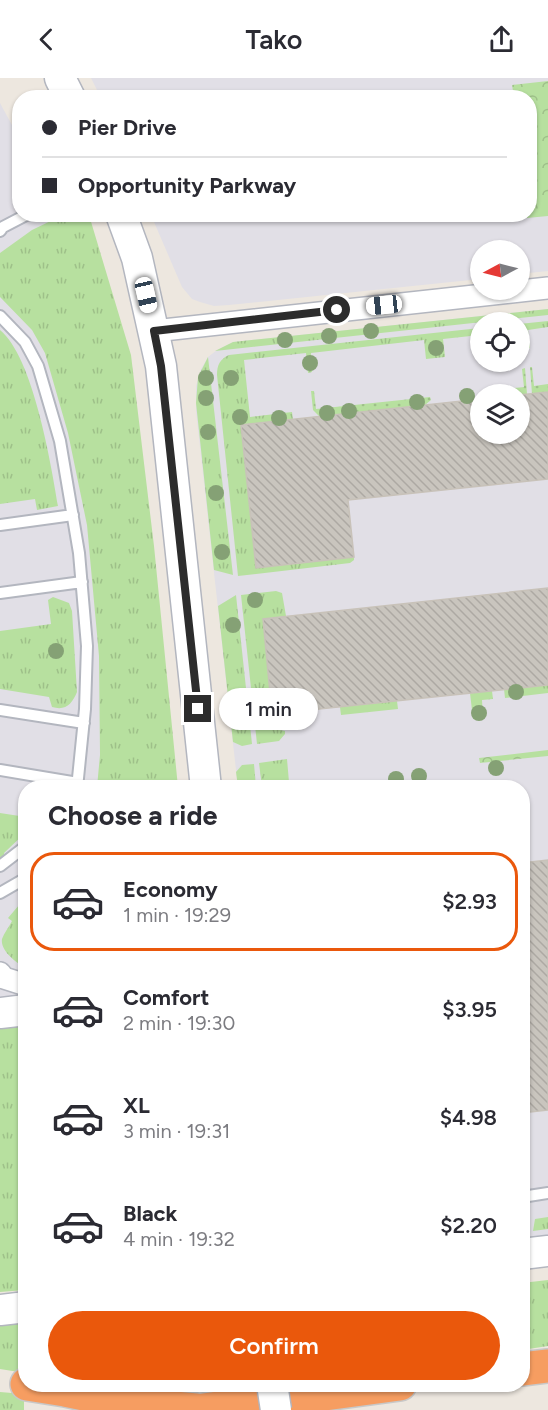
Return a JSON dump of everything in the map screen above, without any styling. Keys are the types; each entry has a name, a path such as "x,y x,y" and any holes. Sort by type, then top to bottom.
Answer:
{"highway":[{"path":"530,1368 548,1366"},
{"path":"0,1381 18,1383"},
{"path":"74,1392 131,1404 196,1410"},
{"path":"203,1410 339,1392"}],"main road":[{"path":"124,222 137,258 161,366 205,780"},
{"path":"0,1013 18,1011"},
{"path":"530,1253 548,1251"},
{"path":"0,1310 18,1308"},
{"path":"273,1392 276,1410"}],"street":[{"path":"154,331 548,288"},
{"path":"0,973 4,978 18,982"}],"lane":[{"path":"0,231 13,222"},
{"path":"0,316 25,342 38,366 60,441 73,515 82,582 87,646 84,723 78,780"},
{"path":"0,525 73,515"},
{"path":"0,593 82,582"},
{"path":"0,710 84,723"},
{"path":"0,770 52,780"},
{"path":"0,866 18,852"},
{"path":"0,893 18,883"},
{"path":"530,1196 548,1193"}],"shaded area":[{"path":"91,78 548,78 548,271 530,273 530,240 470,240 470,280 214,306 192,299 182,287 154,222 537,222 537,90 97,90"},
{"path":"0,103 12,125 12,222 67,222 88,260 152,780 18,780 18,1004 0,1007"},
{"path":"548,309 548,1240 530,1241 530,780 237,780 196,411 196,386 201,369 208,357 233,342 470,317 470,372 530,372 530,312 519,312"}],"green space":[{"path":"548,81 548,216 537,217 537,90 513,90 512,85"},
{"path":"49,222 91,222 131,355 154,546 177,780 98,780 100,755 99,656 87,525 68,433 45,353 32,330 0,297 0,253 32,230"},
{"path":"548,309 548,315 530,317 530,312 519,312"},
{"path":"470,317 470,323 215,351 233,342"},
{"path":"548,321 548,327 530,330 530,323"},
{"path":"470,329 470,336 443,339 445,357 426,359 424,340 311,353 312,372 308,373 306,353 244,360 250,417 292,412 293,420 256,567 354,557 354,560 350,563 238,576 217,375 221,360 229,355"},
{"path":"0,330 12,344 31,386 51,464 58,506 37,510 35,499 0,504"},
{"path":"208,357 233,575 214,570 196,403 198,377"},
{"path":"530,367 532,367 534,386 548,384 548,392 532,394"},
{"path":"522,372 525,372 526,384 524,384"},
{"path":"311,391 314,391 316,409 430,397 431,400 425,405 320,417 313,410"},
{"path":"276,591 282,593 286,616 263,619 272,714 275,714 276,726 285,731 285,734 279,741 257,744 241,595"},
{"path":"236,595 252,744 242,746 233,742 218,606"},
{"path":"53,597 69,603 72,611 77,692 71,703 61,708 52,707 49,697 0,689 0,631 51,624 48,600"},
{"path":"548,685 548,693 505,698 504,689"},
{"path":"492,691 493,699 482,700 483,718 473,719 470,693"},
{"path":"397,701 398,709 341,715 340,707"},
{"path":"548,750 548,756 480,763 479,758"},
{"path":"287,759 289,780 261,780 259,763"},
{"path":"254,764 255,780 237,780 236,772 242,765"},
{"path":"0,813 18,816 18,840 4,853 5,856 0,858"},
{"path":"18,906 18,962 6,952 2,943 4,934 12,921 8,918"},
{"path":"18,1027 18,1291 0,1292 0,1029"},
{"path":"548,1217 548,1229 533,1231 535,1219"},
{"path":"548,1280 548,1346 530,1349 530,1282"},
{"path":"18,1322 18,1372 0,1369 0,1324"},
{"path":"0,1392 24,1394 24,1410 0,1410"}],"building":[{"path":"548,392 548,479 348,500 354,557 256,568 241,425 470,400 470,444 530,444 530,394"},
{"path":"548,588 548,685 272,714 263,619"},
{"path":"548,860 548,1110 530,1112 530,862"}],"route":[{"path":"198,709 161,366 154,331 337,310"}]}
